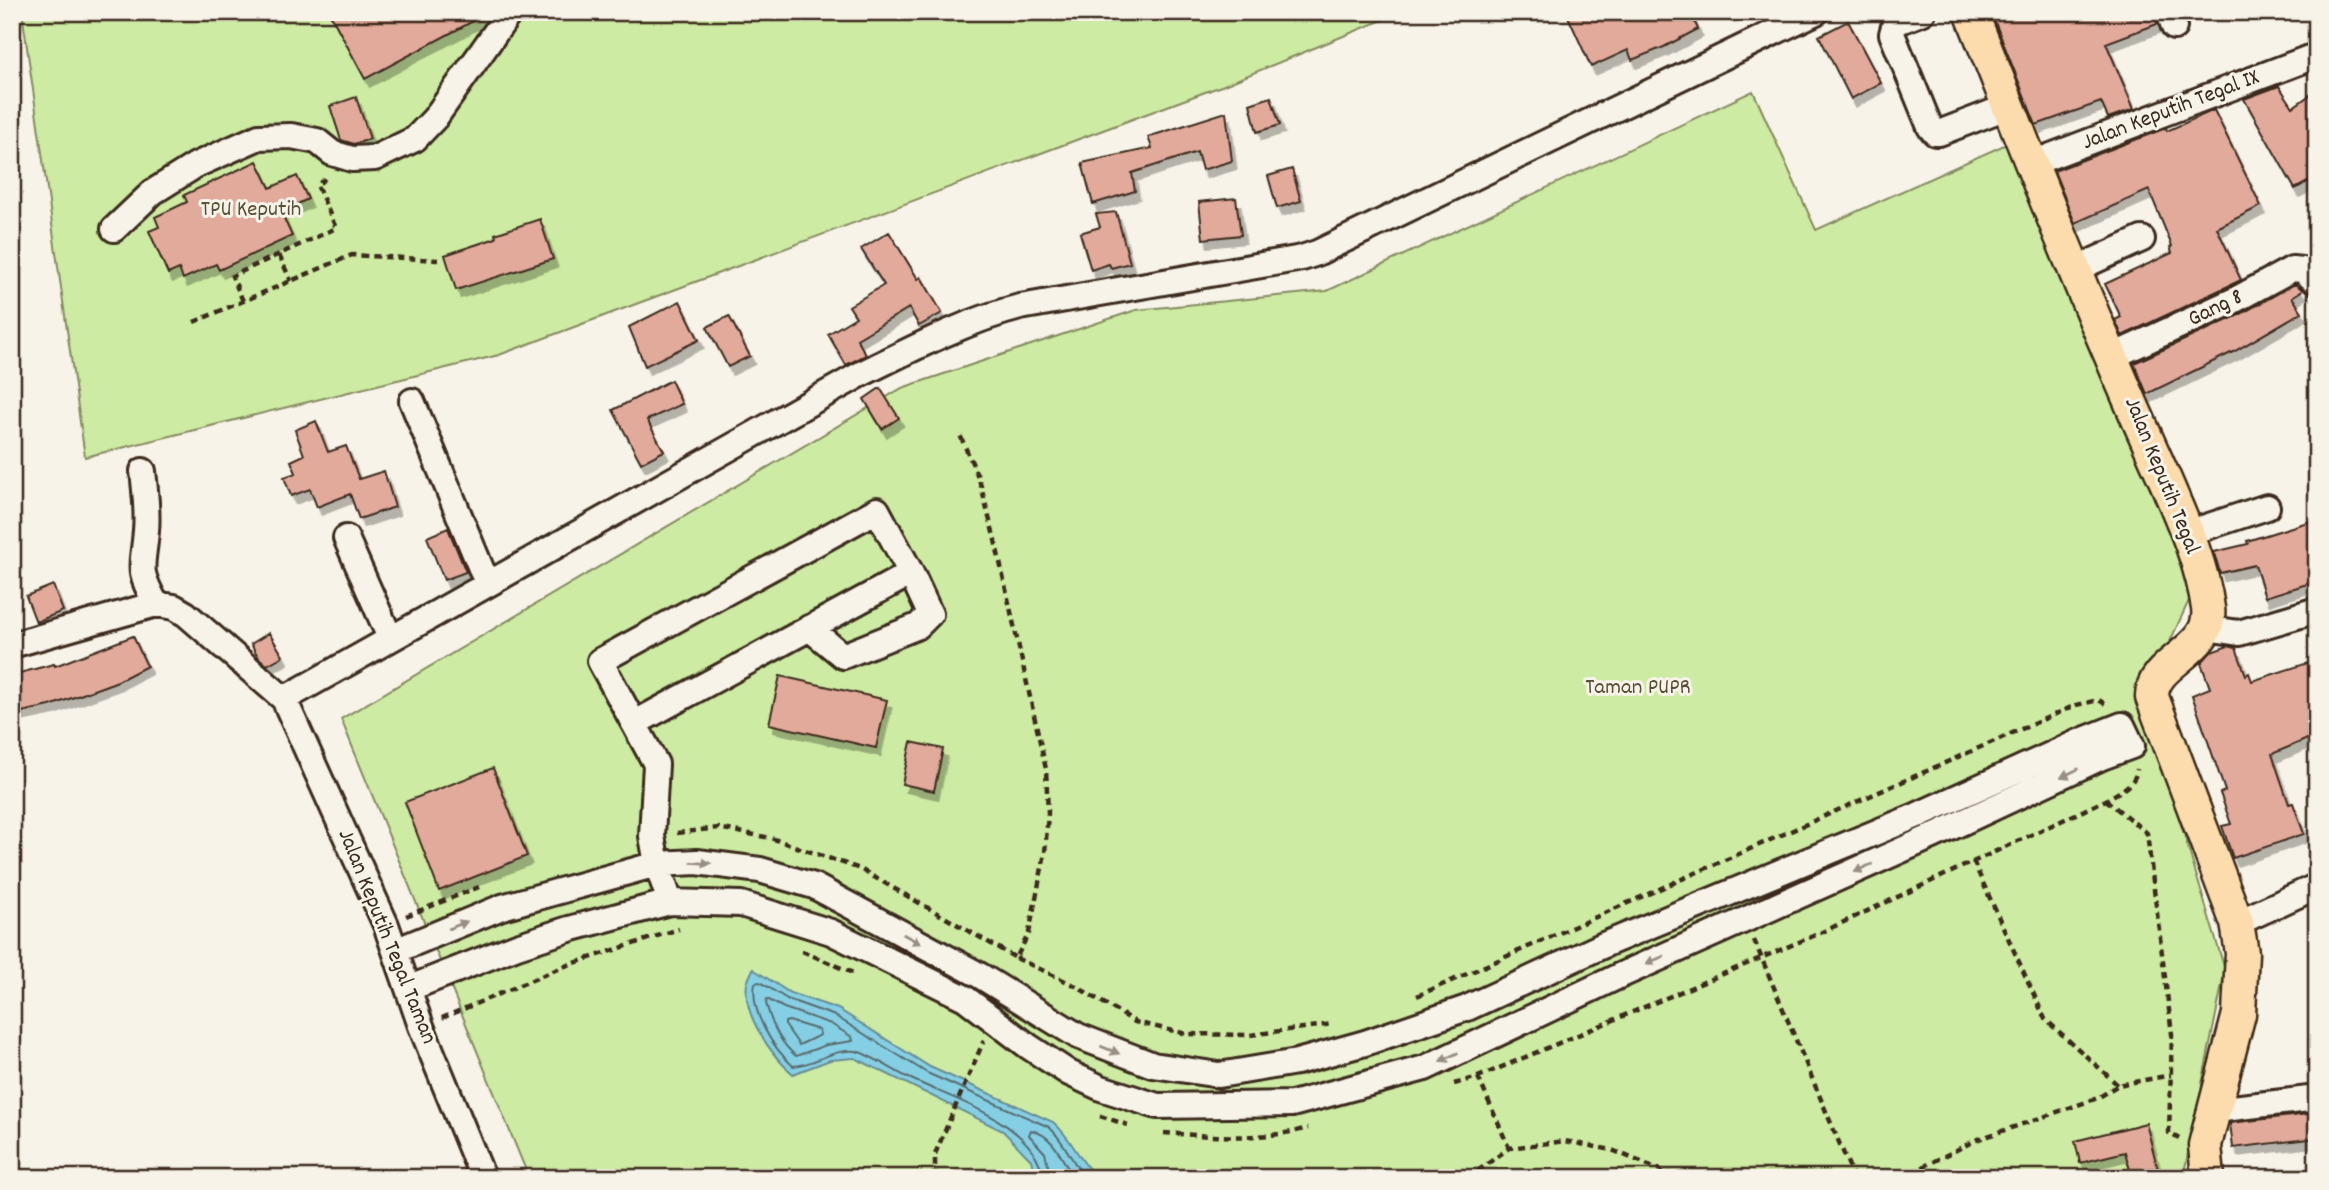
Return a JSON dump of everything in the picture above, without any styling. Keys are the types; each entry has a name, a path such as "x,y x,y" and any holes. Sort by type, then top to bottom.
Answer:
{"main road":[{"name":"Jalan Keputih Tegal","path":"1971,12 2030,164 2188,533 2209,611 2206,628"},
{"path":"2206,628 2191,649 2161,673 2151,689 2237,923 2242,953 2239,1014 2205,1145 2208,1178"}],"street":[{"path":"114,229 153,192 185,172 259,137 291,136 317,141 332,153 352,159 375,158 415,139 435,118 510,12"},
{"path":"12,645 156,604 174,607 186,614 284,699 861,374 928,342 1020,307 1302,258 1317,253 1816,12"},
{"path":"1923,12 1895,23 1892,34 1930,127 1935,133 2009,106"},
{"name":"Jalan Keputih Tegal IX","path":"2030,164 2312,57"},
{"path":"2076,269 2142,239"},
{"name":"Gang 8","path":"2111,357 2233,301 2292,269 2302,270 2317,282"},
{"path":"412,401 488,583"},
{"path":"143,471 146,532 140,565 143,579 156,604"},
{"path":"2188,533 2267,507"},
{"path":"670,902 657,864 652,836 656,764 600,661 877,510 930,614 918,626 843,656 809,628"},
{"path":"345,538 390,638"},
{"path":"635,723 911,573"},
{"path":"2206,628 2239,633 2317,610"},
{"name":"Jalan Keputih Tegal Taman","path":"284,699 386,925 421,1026 483,1178"},
{"path":"395,951 502,907 657,864 697,862 760,870 814,886 979,975 1078,1036 1153,1065 1219,1076 1297,1062 1365,1043 1468,1008 1606,944 1918,815 2127,736"},
{"path":"410,988 530,941 670,902 741,904 831,932 965,998 1028,1046 1069,1073 1101,1088 1157,1106 1292,1104 1425,1068 1619,976 1933,836 2102,757 2127,736"},
{"path":"1918,815 1933,836"},
{"path":"2237,923 2317,886"},
{"path":"965,998 979,975"},
{"path":"1468,1008 1484,1040"},
{"path":"2215,1110 2317,1098"}],"path":[{"path":"243,301 232,276 336,228 317,185 352,159"},
{"path":"279,255 290,281"},
{"path":"194,322 352,255 438,260"},
{"path":"960,435 979,479 995,540 1046,769 1048,813 1045,853 1029,933 1016,958"},
{"path":"1407,1001 2076,705 2099,700 2114,710 2127,736 2137,771 2131,784 2106,800 1818,934 1478,1077 1452,1085"},
{"path":"2106,800 2147,833 2172,1034 2169,1133 2176,1139 2205,1145"},
{"path":"652,836 718,828 771,838 860,869 1016,958 1074,985 1135,1022 1187,1034 1250,1035 1339,1023"},
{"path":"1973,861 2045,1019 2118,1085"},
{"path":"1745,920 1854,1178"},
{"path":"421,1026 565,966 689,927"},
{"path":"795,948 862,977"},
{"path":"973,1033 995,1049"},
{"path":"1901,1178 1976,1140 2098,1098 2118,1085 2171,1075"},
{"path":"1478,1077 1509,1148"},
{"path":"935,1178 935,1154 968,1078"},
{"path":"1099,1115 1133,1127"},
{"path":"1157,1133 1227,1137 1297,1132 1310,1128"},
{"path":"1468,1178 1509,1148 1565,1141 1612,1150 1680,1178"}],"green space":[{"name":"TPU Keputih","path":"22,12 1402,12 1224,85 499,355 85,457"},
{"name":"Taman PUPR","path":"1753,91 1816,230 2013,141 2193,592 2143,699 2225,970 2183,1178 529,1178 341,719 902,388 1136,310 1327,291"}],"water":[{"path":"753,969 790,993 838,1009 930,1067 1053,1122 1097,1178 1036,1178 1031,1160 1003,1131 855,1058 830,1060 793,1074 768,1046 749,1009 747,984"}],"building":[{"path":"329,12 490,12 365,79"},
{"path":"1566,12 1690,12 1698,29 1632,60 1628,50 1591,67"},
{"path":"1991,12 2155,12 2157,24 2106,43 2134,109 2108,118 2101,102 2036,125"},
{"path":"1848,21 1881,83 1851,99 1819,36"},
{"path":"2279,86 2293,107 2317,90 2317,177 2295,189 2244,99"},
{"path":"356,97 370,139 354,144 341,140 330,106"},
{"path":"1271,97 1280,125 1257,132 1250,104"},
{"path":"2214,110 2261,206 2217,228 2241,280 2122,336 2115,320 2121,317 2105,284 2172,253 2172,246 2149,190 2075,223 2054,171 2166,128 2167,131"},
{"path":"1226,112 1232,161 1202,170 1197,152 1132,173 1135,191 1093,204 1082,163 1152,148 1148,137"},
{"path":"257,161 270,188 297,176 308,199 281,212 292,236 219,270 216,264 183,279 179,269 168,274 149,231 159,227 155,217 187,202 184,195"},
{"path":"1292,169 1301,201 1277,208 1268,176"},
{"path":"1236,198 1241,235 1203,239 1199,202"},
{"path":"1116,212 1130,263 1111,268 1109,264 1091,270 1080,233 1100,227 1096,214"},
{"path":"540,219 553,259 456,290 445,255 496,238 495,234"},
{"path":"889,232 918,279 921,277 942,313 919,326 909,308 857,339 866,355 846,365 828,334 856,317 849,306 884,285 861,249"},
{"path":"2295,284 2303,290 2292,297 2302,312 2235,351 2147,394 2134,363 2239,315"},
{"path":"680,301 699,340 645,366 629,327"},
{"path":"729,316 750,356 728,367 707,327"},
{"path":"671,380 682,404 647,420 664,451 641,463 613,410"},
{"path":"880,388 899,418 882,429 864,399"},
{"path":"316,421 328,452 346,446 359,479 384,471 395,507 359,519 350,494 317,507 310,489 291,496 284,477 296,473 291,461 304,455 295,430"},
{"path":"2317,519 2317,581 2265,597 2255,565 2220,573 2214,552 2248,544 2247,541"},
{"path":"448,528 466,572 444,580 427,537"},
{"path":"53,585 63,611 36,622 26,596"},
{"path":"269,633 283,656 267,665 259,658 251,644"},
{"path":"133,636 147,666 118,681 50,706 12,714 12,675 54,664 55,666"},
{"path":"2228,646 2236,648 2246,675 2249,673 2252,681 2317,660 2317,735 2272,754 2289,804 2293,803 2304,834 2233,858 2222,826 2231,824 2220,793 2225,791 2192,695 2210,688 2201,663 2211,652"},
{"path":"780,676 887,700 876,748 769,724"},
{"path":"911,742 943,749 934,791 902,784"},
{"path":"493,768 527,856 439,891 405,802"},
{"path":"2317,1113 2317,1138 2233,1148 2230,1123"},
{"path":"2146,1123 2158,1170 2132,1177 2125,1152 2080,1163 2075,1141"}]}
